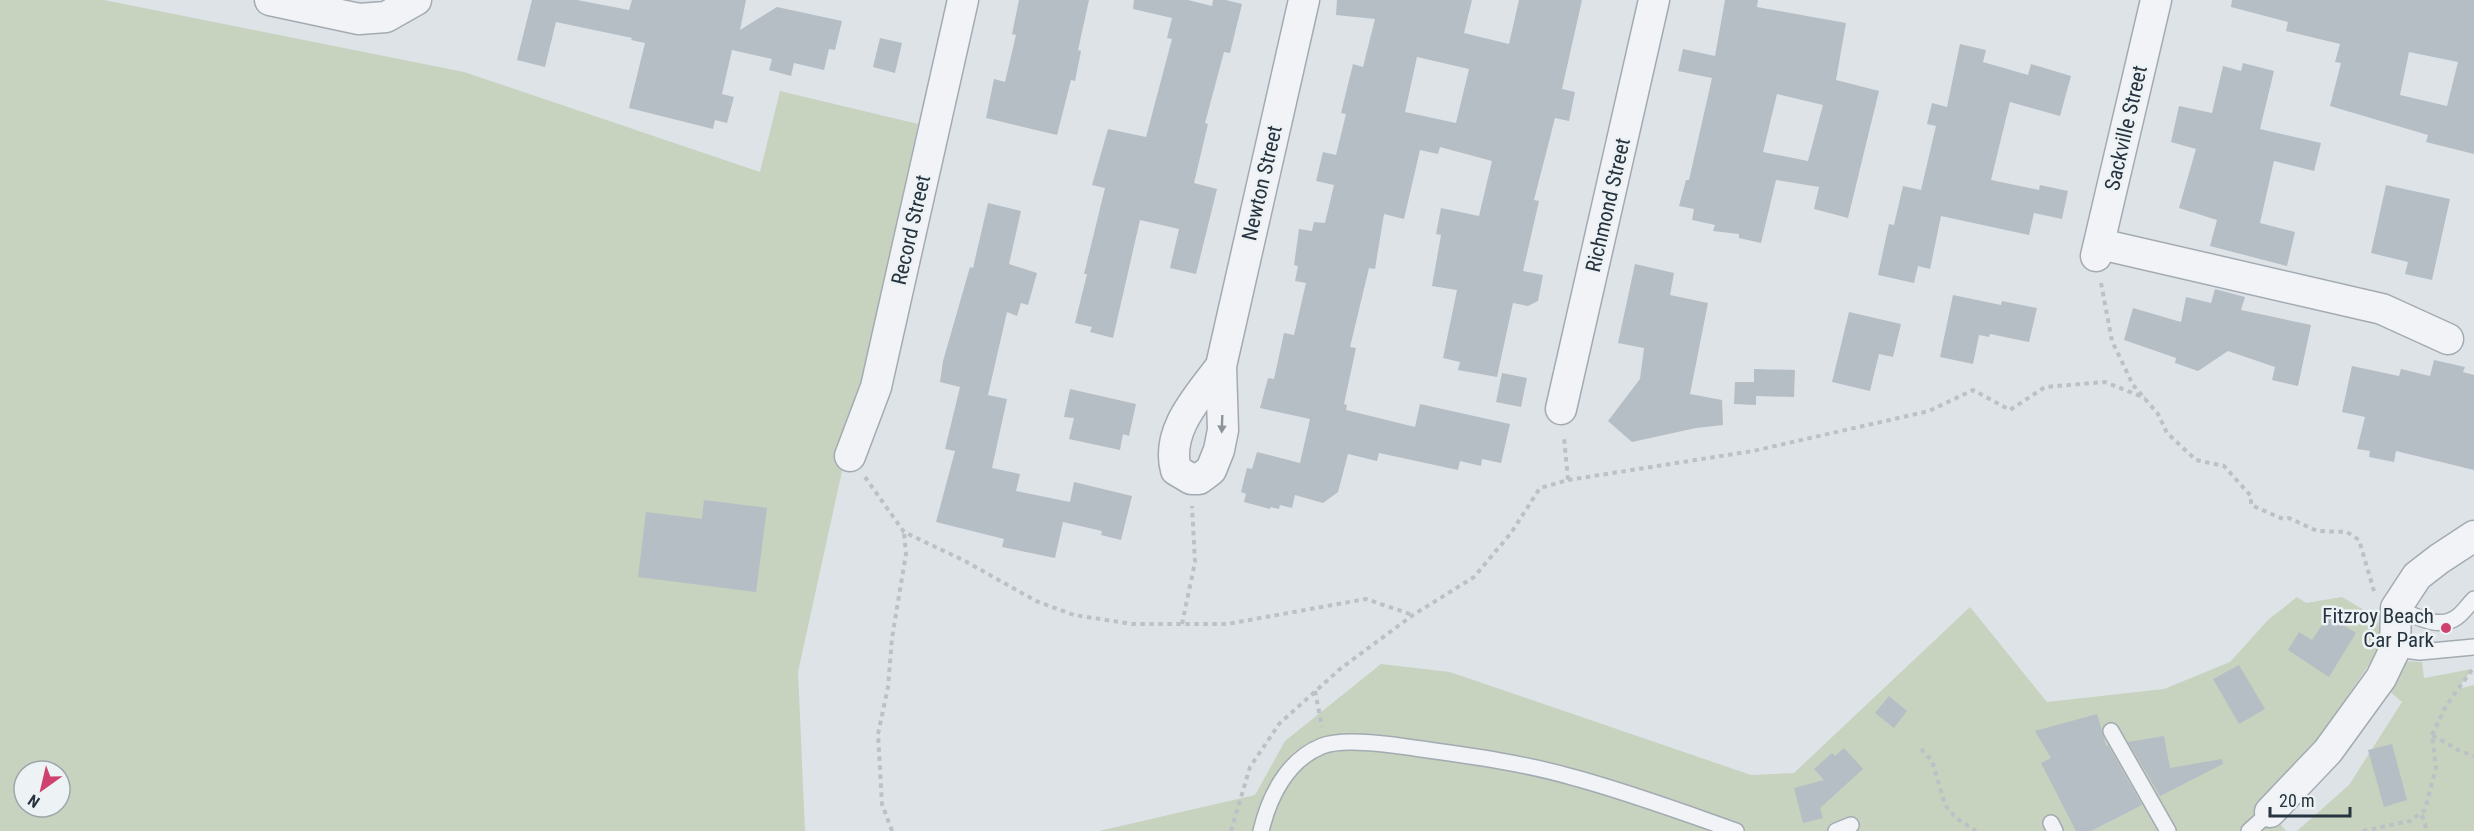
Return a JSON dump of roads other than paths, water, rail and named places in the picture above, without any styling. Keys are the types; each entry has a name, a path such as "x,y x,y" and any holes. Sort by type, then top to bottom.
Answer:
{"street":[{"path":"270,0 359,18 386,17 412,3"},
{"name":"Record Street","path":"850,456 876,387 963,0"},
{"name":"Newton Street","path":"1221,366 1185,416 1177,436 1174,460 1176,470 1191,479 1205,475 1215,462 1219,450 1223,430 1221,366 1304,0"},
{"name":"Richmond Street","path":"1561,409 1654,0"},
{"name":"Sackville Street","path":"2156,0 2098,250 2382,309 2448,339"},
{"path":"2259,821 2328,751 2381,678 2395,649 2396,608 2417,576 2474,536"}],"lane":[{"path":"2396,608 2434,622 2446,623 2457,617 2474,599"},
{"path":"2395,649 2420,652 2474,647"},
{"path":"2111,731 2168,831"},
{"path":"1261,831 1266,808 1285,775 1306,754 1325,745 1380,743 1475,757 1571,776 1736,831"},
{"path":"1836,831 1851,825"}],"place":[{"name":"Fitzroy Beach Car Park","path":"2446,628"}]}
